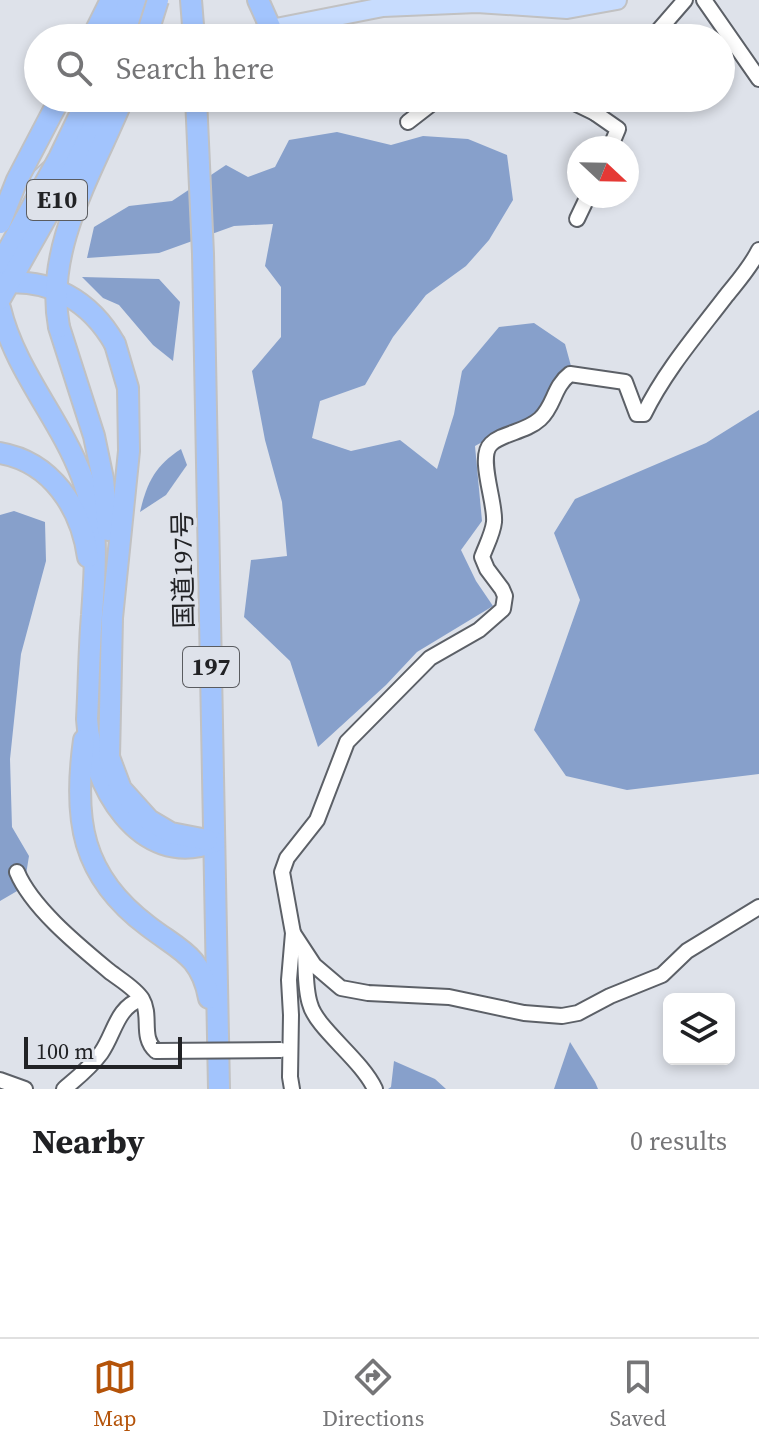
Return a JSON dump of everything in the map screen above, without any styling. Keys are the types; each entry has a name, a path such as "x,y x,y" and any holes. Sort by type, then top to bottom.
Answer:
{"highway":[{"path":"99,24 111,0"},
{"path":"120,24 130,0"},
{"path":"141,24 154,0"},
{"path":"151,24 154,0"},
{"path":"191,0 193,24"},
{"path":"258,0 269,24"},
{"path":"0,223 17,180 53,112"},
{"name":"E10","path":"0,265 81,112"},
{"name":"E10","path":"0,299 75,166 100,112"},
{"path":"102,618 108,529 100,458 59,327 55,297 61,249 120,112"},
{"name":"国道197号","path":"197,112 203,254 219,1085"},
{"path":"0,283 27,282 65,293 88,308 115,344 128,388 129,451 87,719 80,769 79,808 91,857 107,884 128,909 190,955 197,964 209,996 219,1085"},
{"path":"0,308 17,357 75,461 92,508 97,543 109,757 116,779 128,799 160,828 214,842"},
{"path":"0,453 25,460 39,468 52,479 70,503 86,549 102,618"},
{"path":"160,828 180,832 188,830 201,822 204,815 204,718 210,646"},
{"path":"87,719 97,770 120,809 138,830 157,843 178,849 197,849 214,842"}],"main road":[{"path":"293,24 382,4 477,3 567,9 617,0"},
{"path":"0,216 111,112"}],"street":[{"path":"664,24 685,0"},
{"path":"704,0 721,24"},
{"path":"735,45 759,79"},
{"path":"408,122 421,112"},
{"path":"595,113 618,129 615,136"},
{"path":"577,219 582,208"},
{"path":"292,1089 286,1050 293,933 282,872 287,858 317,820 347,742 430,658 479,630 503,609 505,596 482,557 494,524 494,502 486,466 487,450 492,442 523,431 538,421 549,410 560,382 570,374 625,382 637,414 644,414 674,364 711,319 759,250"},
{"path":"17,872 34,900 82,948 141,999 146,1012 147,1038 156,1051 286,1050"},
{"path":"293,933 305,953 341,988 449,997 524,1013 562,1016 578,1013 662,975 687,951 759,907"},
{"path":"305,953 310,1004 315,1016 359,1064 375,1089"},
{"path":"64,1089 88,1069 101,1052 129,1003 141,999"},
{"path":"0,1080 25,1089"}],"shaded area":[{"path":"337,132 391,145 423,136 468,139 507,155 513,200 489,240 466,266 426,295 393,337 365,385 320,401 312,438 351,451 400,440 437,469 454,414 462,371 499,327 534,323 565,344 571,366 548,421 513,425 475,446 482,521 461,550 493,606 417,652 318,747 290,661 244,617 251,560 287,556 282,502 265,440 252,371 281,337 281,287 265,266 273,224 234,226 159,253 87,258 94,227 129,206 172,201 226,165 248,177 275,167 289,140"},
{"path":"82,277 159,279 180,302 173,361 153,345 119,305 103,298"},
{"path":"759,410 759,774 627,790 566,776 534,730 580,600 554,533 575,499 706,443"},
{"path":"181,449 187,465 166,495 140,512 153,476"},
{"path":"14,511 45,522 46,561 21,654 10,759 12,827 29,856 24,887 0,901 0,515"},
{"path":"570,1042 595,1082 598,1089 554,1089"},
{"path":"394,1061 435,1079 446,1089 388,1089 391,1087"}]}
